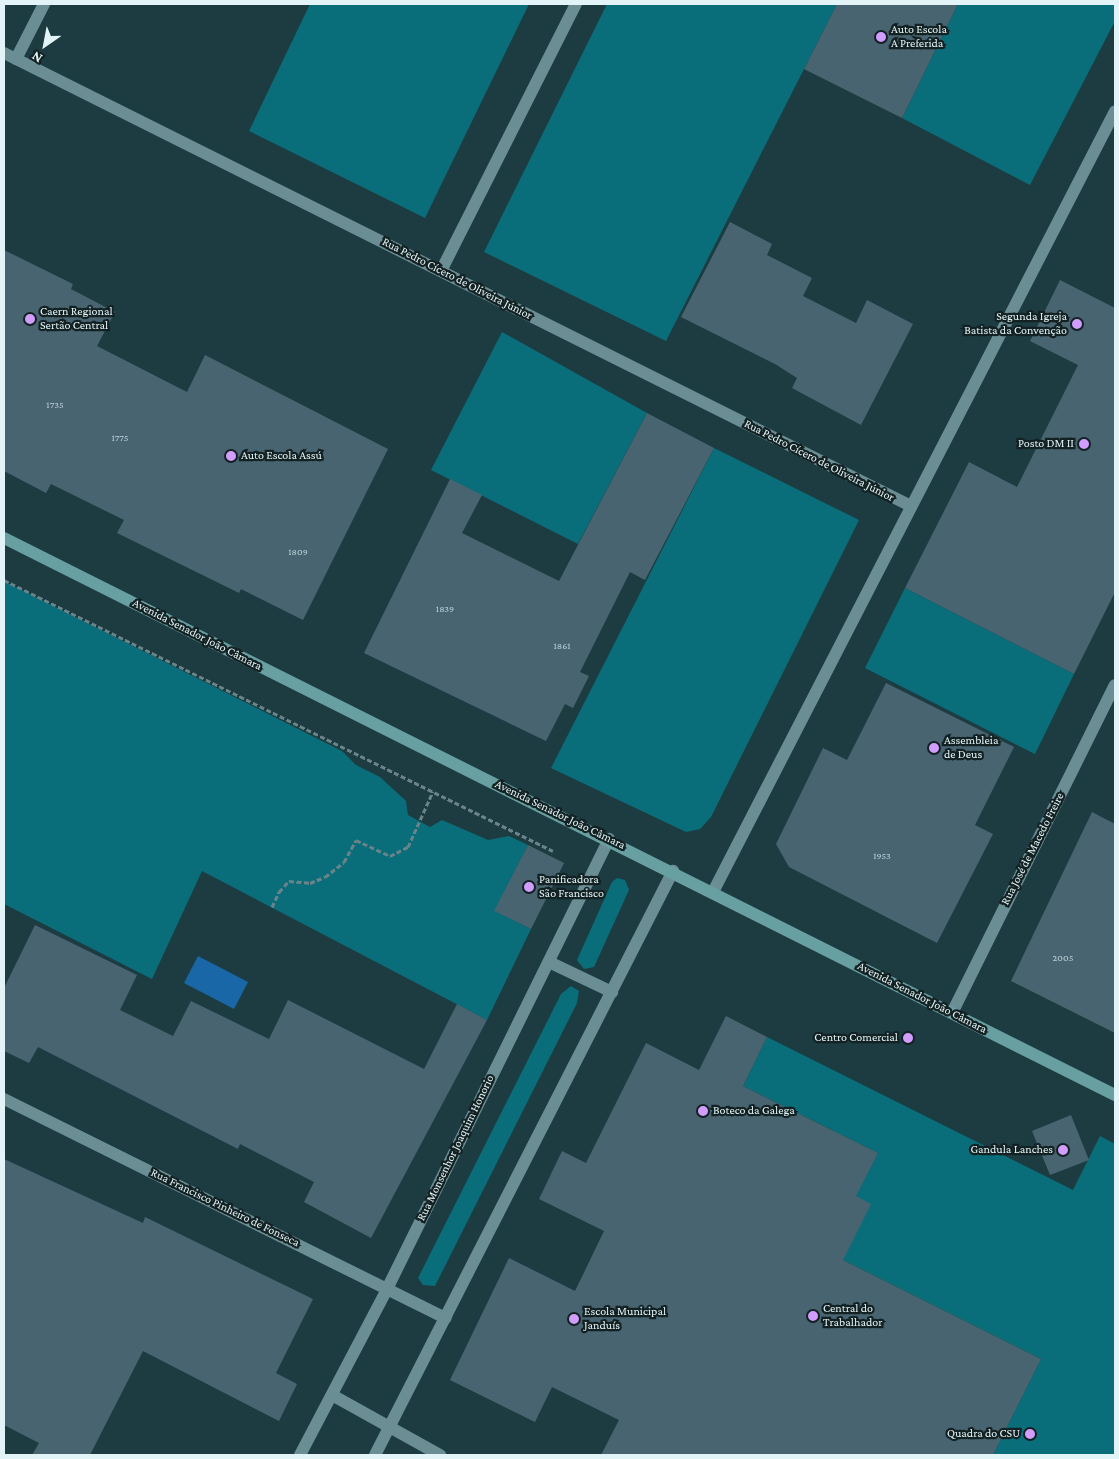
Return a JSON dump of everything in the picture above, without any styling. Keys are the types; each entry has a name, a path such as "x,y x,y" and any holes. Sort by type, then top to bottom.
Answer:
{"main road":[{"name":"Avenida Senador João Câmara","path":"4,538 1115,1095"}],"street":[{"path":"16,58 44,4"},
{"path":"441,271 576,4"},
{"name":"Rua Pedro Cícero de Oliveira Júnior","path":"4,53 911,506"},
{"path":"713,892 1115,111"},
{"name":"Rua José de Macedo Freire","path":"952,1012 1115,685"},
{"name":"Rua Monsenhor Joaquim Honorio","path":"300,1455 387,1289 609,840"},
{"path":"375,1455 673,872"},
{"path":"549,962 612,992"},
{"name":"Rua Francisco Pinheiro de Fonseca","path":"4,1099 446,1318"},
{"path":"332,1395 440,1455"}],"path":[{"path":"4,580 553,851"},
{"path":"272,907 279,892 289,881 310,882 325,877 344,862 356,840 390,856 408,847 433,791"}],"shaded area":[{"path":"310,4 529,4 425,218 249,131"},
{"path":"607,4 837,4 666,341 484,252"},
{"path":"958,4 1115,4 1115,21 1030,185 902,118"},
{"path":"502,332 647,413 578,544 431,470"},
{"path":"714,448 859,520 711,817 700,829 686,832 551,768"},
{"path":"4,581 342,751 356,765 380,777 406,801 408,815 430,827 442,820 488,840 509,836 528,845 495,911 531,929 487,1020 202,871 152,979 4,904"},
{"path":"905,588 1074,674 1035,754 865,668"},
{"path":"617,878 625,880 629,890 594,967 584,969 577,960 612,882"},
{"path":"198,956 248,982 234,1009 184,983"},
{"path":"571,986 579,991 577,1003 435,1286 423,1285 418,1278 561,994"},
{"path":"767,1037 1073,1190 1100,1136 1115,1144 1115,1455 993,1455 1041,1359 823,1250 878,1153 743,1086"}],"building":[{"name":"Auto Escola A Preferida","path":"837,4 958,4 902,118 804,69"},
{"path":"730,222 772,244 767,255 812,278 803,296 856,323 867,300 913,324 861,425 792,388 797,378 775,364 681,317"},
{"path":"4,250 73,284 71,289 115,312 97,346 187,392 205,355 388,449 303,620 241,589 239,593 117,533 124,520 51,484 46,493 4,471"},
{"path":"1060,280 1115,308 1115,592 1074,674 905,588 969,462 1017,487 1078,365 1030,341"},
{"path":"647,413 714,448 645,580 630,572 580,672 589,676 573,708 565,704 546,741 364,653 450,479 482,495 462,533 559,581"},
{"path":"886,683 1014,747 975,825 993,834 937,943 789,867 776,844 823,748 847,760"},
{"path":"1092,812 1115,824 1115,1033 1011,981"},
{"name":"Panificadora São Francisco","path":"528,845 564,863 531,929 494,911"},
{"path":"35,925 137,975 120,1010 173,1036 191,1001 269,1039 288,1000 424,1069 457,1004 487,1020 371,1238 304,1202 314,1182 240,1144 238,1149 38,1047 29,1063 4,1051 4,988"},
{"path":"726,1016 767,1037 743,1086 878,1153 856,1196 871,1204 843,1260 1041,1359 993,1455 601,1455 619,1420 552,1387 535,1422 450,1380 509,1258 575,1291 604,1231 539,1199 562,1151 586,1163 646,1043 699,1070"},
{"name":"Gandula Lanches","path":"1071,1115 1089,1160 1050,1175 1032,1131"},
{"path":"4,1159 143,1223 145,1217 313,1299 276,1373 297,1384 279,1421 143,1351 90,1455 32,1455 39,1443 4,1425"}],"place":[{"name":"Auto Escola A Preferida","path":"881,37"},
{"name":"Caern Regional Sertão Central","path":"30,319"},
{"name":"Segunda Igreja Batista da Convenção","path":"1077,324"},
{"name":"Posto DM II","path":"1084,444"},
{"name":"Auto Escola Assú","path":"231,456"},
{"name":"Assembleia de Deus","path":"934,748"},
{"name":"Panificadora São Francisco","path":"529,887"},
{"name":"Centro Comercial","path":"908,1038"},
{"name":"Boteco da Galega","path":"703,1111"},
{"name":"Gandula Lanches","path":"1063,1150"},
{"name":"Central do Trabalhador","path":"813,1316"},
{"name":"Escola Municipal Janduís","path":"574,1319"},
{"name":"Quadra do CSU","path":"1030,1434"}]}
